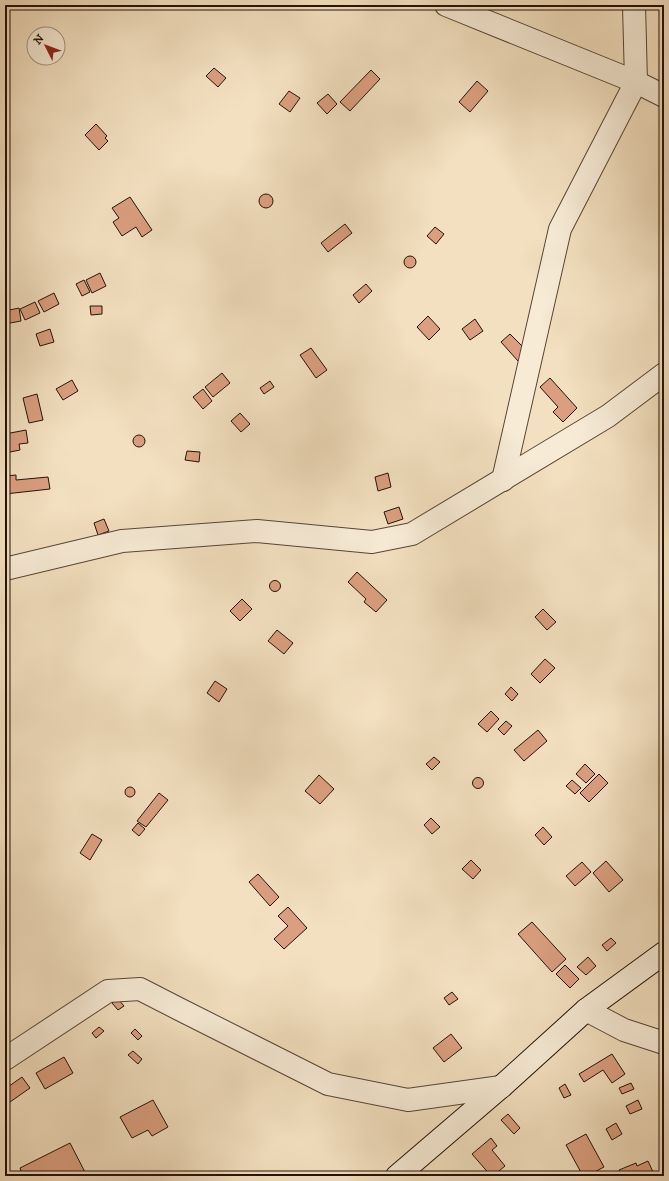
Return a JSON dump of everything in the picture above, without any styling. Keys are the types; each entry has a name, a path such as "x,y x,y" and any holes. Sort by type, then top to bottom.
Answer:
{"street":[{"path":"446,5 636,82 664,96"},
{"path":"503,480 560,229 636,82 634,5"},
{"path":"5,569 122,541 257,531 372,542 412,534 608,416 664,374"},
{"path":"397,1176 501,1088 586,1010 664,953"},
{"path":"5,1059 108,991 140,989 328,1084 408,1100 501,1088"},
{"path":"586,1010 624,1030 664,1043"}],"building":[{"path":"214,68 226,78 218,87 206,76"},
{"path":"371,70 380,79 350,111 340,102"},
{"path":"477,81 488,91 470,112 459,102"},
{"path":"289,91 300,98 290,112 279,104"},
{"path":"328,94 337,104 327,114 317,103"},
{"path":"96,124 107,136 105,138 108,141 99,150 85,135"},
{"path":"266,194 271,196 273,201 271,206 266,208 261,206 259,201 261,196"},
{"path":"130,197 152,230 142,237 136,227 122,236 113,222 119,218 112,208"},
{"path":"345,224 352,233 328,252 321,243"},
{"path":"435,227 444,234 436,244 427,236"},
{"path":"408,256 412,256 416,262 412,268 408,268 404,264 404,260"},
{"path":"100,273 106,286 92,293 86,280"},
{"path":"84,280 90,292 82,296 76,284"},
{"path":"366,284 372,291 359,303 353,295"},
{"path":"54,293 59,304 44,312 38,301"},
{"path":"35,302 40,313 25,320 20,309"},
{"path":"90,306 102,306 102,314 91,315"},
{"path":"19,308 21,321 5,324 5,311"},
{"path":"428,316 440,329 429,340 417,327"},
{"path":"475,319 483,331 470,340 462,329"},
{"path":"50,329 54,342 40,346 36,334"},
{"path":"510,334 528,352 518,361 501,342"},
{"path":"311,348 327,370 316,378 300,355"},
{"path":"222,373 230,383 213,397 205,387"},
{"path":"550,378 577,408 563,422 553,412 558,407 540,387"},
{"path":"72,380 78,391 63,400 56,389"},
{"path":"270,381 274,387 264,394 260,388"},
{"path":"203,389 212,401 203,409 193,397"},
{"path":"37,394 43,420 29,423 23,398"},
{"path":"240,413 250,424 241,432 231,421"},
{"path":"26,430 28,443 19,444 20,450 5,453 5,434"},
{"path":"137,435 141,435 145,441 141,447 137,447 133,443 133,439"},
{"path":"187,451 200,452 199,462 185,460"},
{"path":"388,473 391,487 378,491 375,477"},
{"path":"16,475 16,480 48,477 50,489 5,494 5,476"},
{"path":"399,507 403,519 388,524 384,512"},
{"path":"104,519 109,531 98,535 94,523"},
{"path":"357,572 387,600 376,612 364,602 366,599 348,582"},
{"path":"275,580 279,582 281,586 279,590 275,592 271,590 269,586 271,582"},
{"path":"242,599 252,609 240,621 230,611"},
{"path":"543,609 556,622 547,630 535,617"},
{"path":"277,630 293,643 284,654 268,641"},
{"path":"545,659 555,668 540,683 531,674"},
{"path":"215,681 227,689 219,702 207,693"},
{"path":"511,687 518,694 512,701 505,694"},
{"path":"491,711 499,719 487,732 478,724"},
{"path":"506,721 512,726 504,735 498,729"},
{"path":"538,730 547,741 524,761 514,750"},
{"path":"434,757 440,762 432,770 426,764"},
{"path":"585,764 595,774 586,783 576,774"},
{"path":"599,774 608,783 589,802 580,793"},
{"path":"319,775 334,789 320,804 305,791"},
{"path":"478,777 482,779 484,783 482,787 478,789 474,787 472,783 474,779"},
{"path":"572,780 581,788 575,794 566,786"},
{"path":"128,787 132,787 134,788 134,796 128,797 125,794 125,790"},
{"path":"159,793 168,800 146,827 137,821"},
{"path":"431,818 440,827 432,834 424,825"},
{"path":"138,823 145,829 139,836 132,830"},
{"path":"543,827 552,837 544,845 535,835"},
{"path":"92,834 102,840 90,860 80,853"},
{"path":"471,860 481,870 473,879 462,869"},
{"path":"606,861 623,880 609,892 593,873"},
{"path":"582,862 591,872 575,886 566,876"},
{"path":"258,874 279,897 270,906 249,882"},
{"path":"288,907 307,928 284,949 274,939 288,926 278,916"},
{"path":"532,922 566,959 552,972 518,934"},
{"path":"611,938 616,943 607,951 602,945"},
{"path":"588,957 596,966 586,975 577,967"},
{"path":"565,965 579,979 570,988 556,974"},
{"path":"452,992 458,999 449,1005 444,998"},
{"path":"118,999 124,1006 118,1010 112,1003"},
{"path":"99,1027 104,1031 96,1038 92,1033"},
{"path":"135,1029 142,1036 138,1040 131,1033"},
{"path":"451,1034 462,1048 444,1062 433,1048"},
{"path":"133,1051 142,1059 138,1064 128,1055"},
{"path":"612,1054 625,1074 612,1083 603,1070 584,1082 579,1074"},
{"path":"64,1057 73,1073 45,1089 36,1073"},
{"path":"22,1077 30,1088 10,1102 5,1095 5,1089"},
{"path":"631,1083 634,1089 622,1094 619,1088"},
{"path":"565,1084 571,1095 564,1098 559,1088"},
{"path":"153,1100 168,1127 152,1136 148,1130 132,1138 120,1117"},
{"path":"638,1100 642,1109 630,1114 626,1106"},
{"path":"508,1114 520,1128 514,1134 501,1120"},
{"path":"616,1123 622,1134 612,1140 606,1129"},
{"path":"586,1134 604,1167 587,1176 583,1176 566,1145"},
{"path":"491,1138 497,1146 492,1150 505,1166 493,1176 491,1176 472,1154"},
{"path":"70,1143 87,1176 23,1176 20,1168"},
{"path":"648,1161 653,1172 642,1176 616,1176 621,1174 619,1170 636,1163 637,1166"}]}
